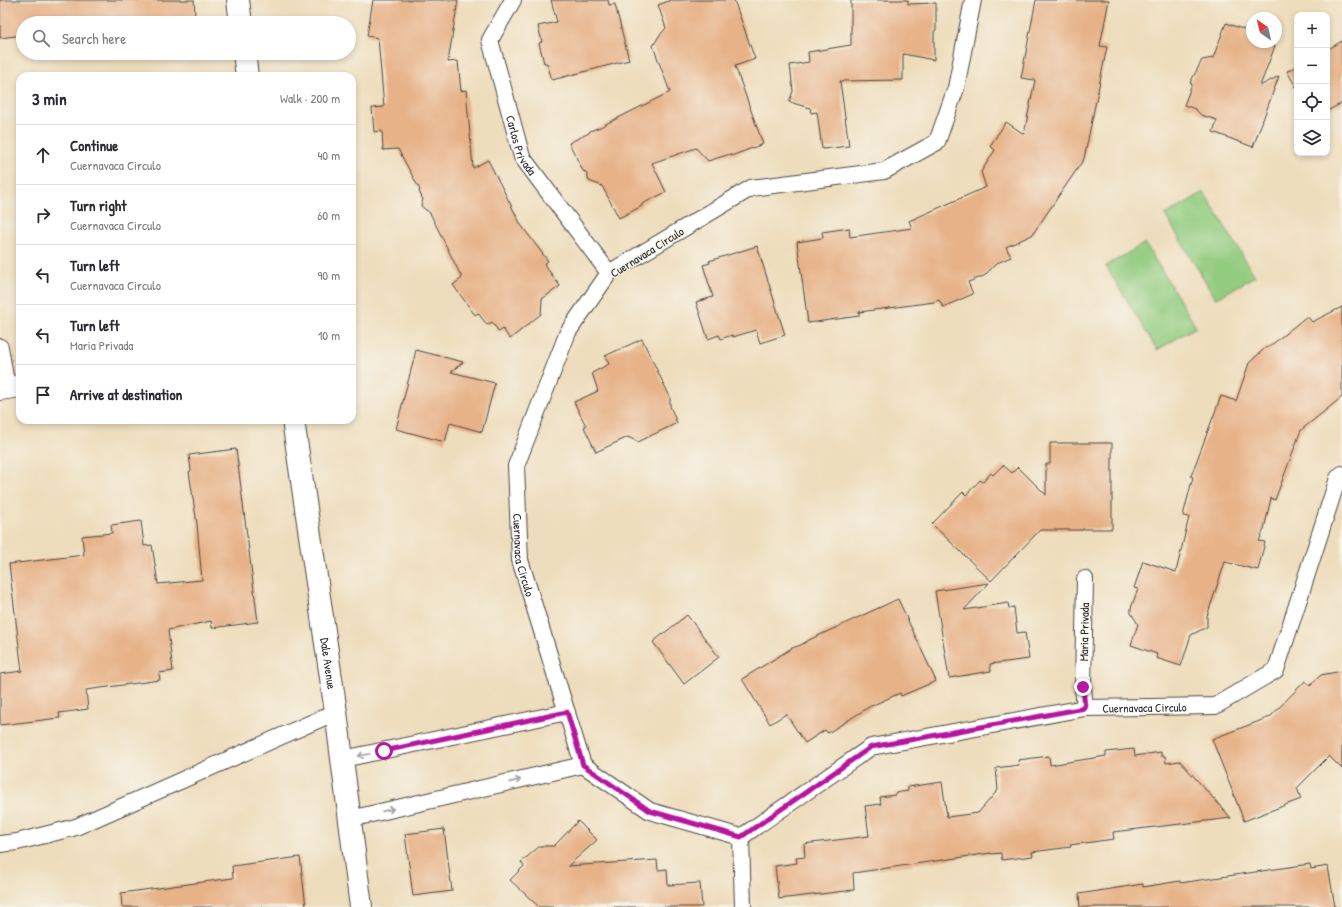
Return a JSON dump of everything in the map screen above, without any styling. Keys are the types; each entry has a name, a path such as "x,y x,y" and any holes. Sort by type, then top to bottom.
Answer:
{"street":[{"path":"238,0 240,16"},
{"path":"245,60 246,72"},
{"name":"Dale Avenue","path":"293,424 343,759 361,907"}],"lane":[{"name":"Carlos Privada","path":"513,0 490,40 522,157 609,273"},
{"name":"Cuernavaca Circulo","path":"583,765 520,560 516,466 568,332 609,273 751,188 884,171 937,142 956,88 973,0"},
{"path":"0,347 9,388"},
{"name":"Cuernavaca Circulo","path":"741,837 871,747 1085,708 1215,706 1276,670 1338,478 1342,474"},
{"name":"Maria Privada","path":"1085,580 1083,687 1085,708"},
{"path":"0,844 17,842 76,827 336,712"},
{"path":"343,759 567,712"},
{"path":"350,819 583,765 650,811 741,837 743,907"}],"green space":[{"path":"1204,192 1255,276 1216,299 1165,215"},
{"path":"1145,243 1196,327 1157,350 1106,266"}],"building":[{"path":"0,0 194,0 195,15 186,16 16,16 16,36 0,38"},
{"path":"373,0 458,0 448,62 458,61 461,91 466,90 473,168 488,160 521,225 548,261 544,264 560,286 542,299 541,314 510,339 503,329 499,332 492,322 487,325 478,313 475,315 453,285 462,278 430,213 421,206 423,200 419,191 420,190 398,149 383,150 382,131 374,132 372,108 384,107 378,38 367,36"},
{"path":"551,0 608,0 609,5 615,4 629,60 552,80 547,63 544,63 539,43 542,42 538,26 557,22"},
{"path":"671,0 734,0 755,59 735,66 763,144 731,156 730,154 708,161 696,148 652,163 666,192 619,218 602,186 589,181 586,172 583,171 569,143 589,133 590,131 670,92 653,46 666,28 658,5"},
{"path":"851,0 908,0 908,4 936,3 934,60 903,54 903,80 840,81 849,146 822,149 817,112 811,113 810,108 789,102 793,91 790,65 809,62 808,52 851,45"},
{"path":"1036,0 1109,0 1100,46 1107,47 1084,159 1032,235 1006,247 1011,257 997,263 984,276 968,282 973,294 943,307 939,300 934,302 859,312 859,316 808,323 797,242 823,238 822,232 849,228 850,237 912,228 909,221 986,187 981,172 995,150 990,146 1006,122 1024,134 1035,80 1021,78"},
{"path":"1226,23 1246,30 1246,48 1274,48 1260,86 1279,76 1253,147 1213,132 1217,120 1201,115 1195,109 1184,105 1192,84 1190,83 1202,60 1213,58"},
{"path":"1342,41 1342,103 1330,109 1330,84 1330,48"},
{"path":"1294,68 1294,84 1287,71"},
{"path":"757,246 785,335 760,343 756,330 733,337 732,335 721,339 719,335 708,339 696,302 713,297 703,265 710,263 709,261"},
{"path":"1342,307 1342,397 1301,430 1275,500 1271,498 1264,529 1259,541 1265,542 1258,570 1225,562 1207,616 1207,627 1191,635 1181,666 1156,658 1157,654 1131,645 1138,624 1131,613 1131,608 1138,589 1134,588 1143,561 1176,572 1189,517 1183,516 1193,477 1191,476 1221,396 1236,401 1249,363 1265,348 1269,347 1307,316 1312,322"},
{"path":"642,339 670,397 670,406 677,423 638,442 628,437 596,452 584,427 586,426 574,402 598,391 592,373 609,364 605,356"},
{"path":"416,350 463,362 451,372 495,383 482,432 450,423 445,442 396,429"},
{"path":"1050,443 1112,443 1112,529 1040,530 991,581 932,524 963,492 966,495 980,480 983,482 991,473 993,475 1003,465 1012,473 1018,467 1046,495 1046,464 1050,464"},
{"path":"236,449 258,622 212,628 211,621 168,630 173,671 159,673 160,680 86,690 88,709 59,713 60,718 0,725 0,674 22,671 9,564 84,555 82,536 112,533 111,525 141,521 144,546 152,545 158,584 202,580 197,524 189,472 191,471 189,455"},
{"path":"989,583 964,610 1008,603 1009,608 1014,607 1017,633 1025,632 1029,659 990,664 991,671 949,678 935,591"},
{"path":"898,599 936,681 901,696 900,693 869,707 828,733 825,730 805,743 786,714 770,724 742,679 792,648"},
{"path":"687,615 719,657 684,684 653,642"},
{"path":"1342,671 1342,769 1329,756 1297,788 1301,799 1244,821 1212,739 1270,717 1305,681 1310,685 1321,675"},
{"path":"1134,749 1135,756 1161,752 1161,756 1165,756 1166,763 1180,761 1231,818 1113,832 1114,839 1032,852 1033,856 1002,860 1001,853 991,853 853,873 854,890 779,899 775,866 797,863 796,858 805,857 804,844 869,836 865,806 881,804 880,797 908,791 908,787 942,782 947,817 978,813 998,790 996,768 1019,765 1018,760 1049,756 1050,765 1106,756 1106,752"},
{"path":"578,821 597,840 568,866 657,860 658,870 667,869 668,885 700,883 702,907 539,907 510,880 524,866 521,862 540,846 554,846"},
{"path":"444,829 452,891 413,896 405,834"},
{"path":"300,857 306,907 122,907 121,893 233,878 232,866"},
{"path":"1310,864 1311,869 1328,866 1335,907 1080,907 1079,894 1143,884 1143,887 1180,881 1180,883"}],"route":[{"path":"384,751 567,712 583,765 650,811 741,837 871,747 1085,708 1083,687"}]}
